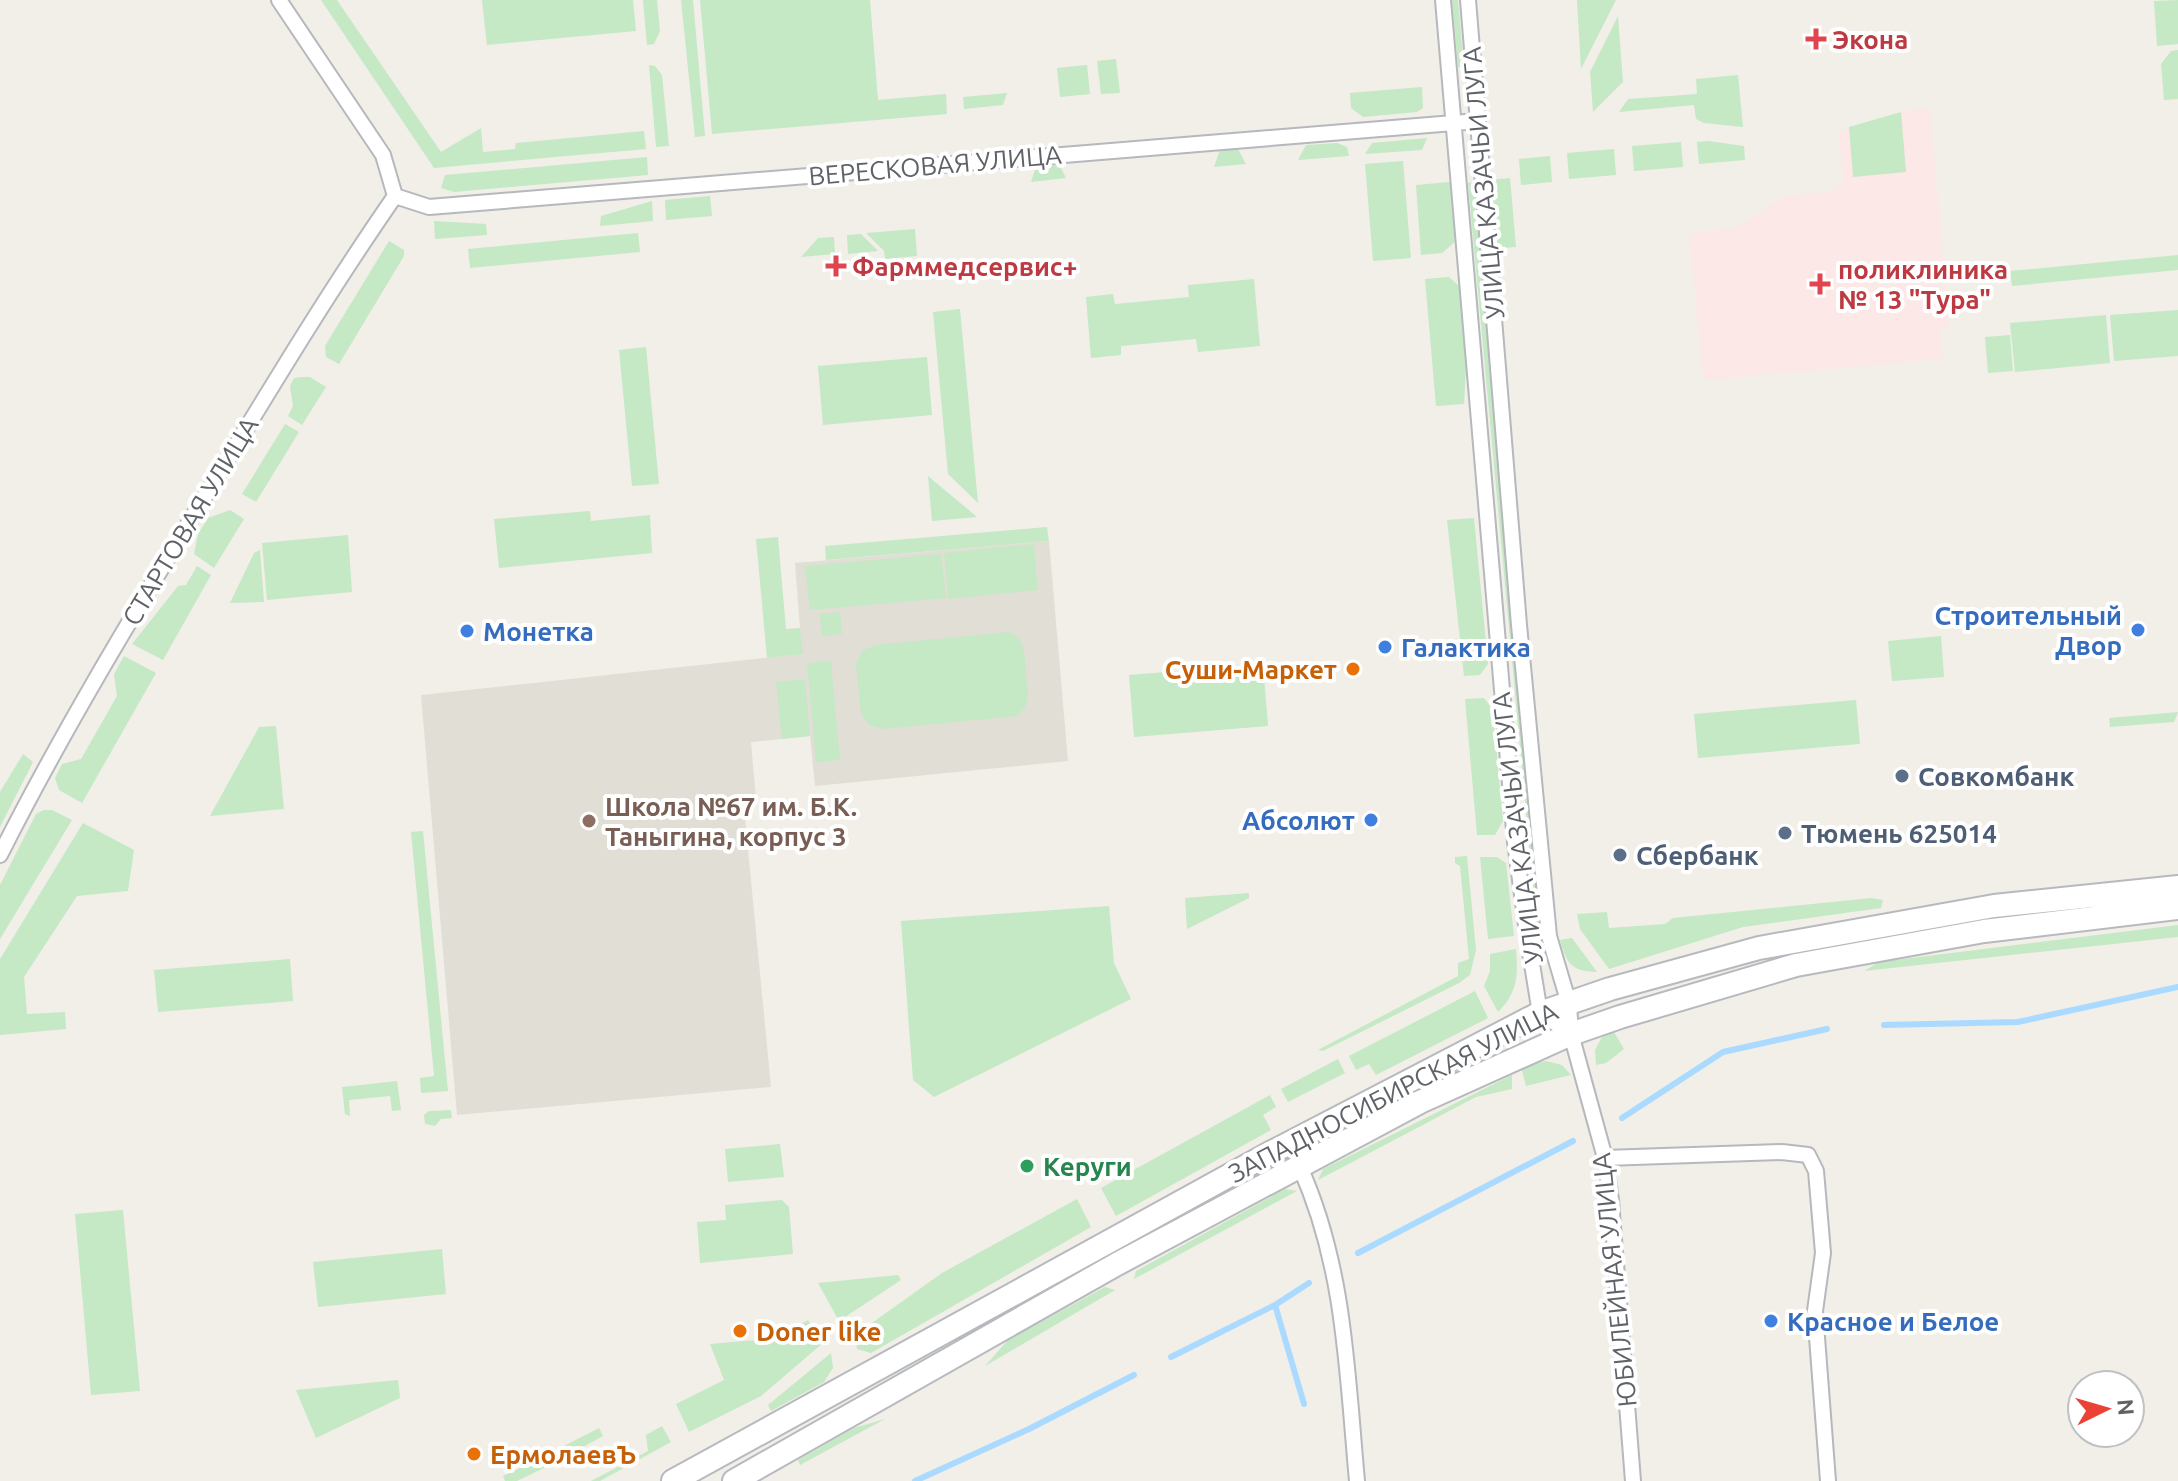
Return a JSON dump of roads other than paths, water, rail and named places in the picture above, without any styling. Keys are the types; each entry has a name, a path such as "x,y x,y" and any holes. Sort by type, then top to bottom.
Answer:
{"main road":[{"name":"ЗАПАДНОСИБИРСКАЯ УЛИЦА","path":"673,1481 1272,1152 1540,1013 1610,989 1759,948 1994,906 2178,887"},
{"name":"ЗАПАДНОСИБИРСКАЯ УЛИЦА","path":"743,1479 1117,1264 1420,1102 1571,1034 1796,965 1984,931 2178,908"}],"street":[{"path":"279,0 383,155 395,196"},
{"name":"УЛИЦА КАЗАЧЬИ ЛУГА","path":"1443,0 1515,842 1540,1013"},
{"name":"УЛИЦА КАЗАЧЬИ ЛУГА","path":"1468,0 1546,909 1549,936 1569,1004 1571,1034"},
{"name":"ВЕРЕСКОВАЯ УЛИЦА","path":"395,196 429,207 1478,121"},
{"name":"СТАРТОВАЯ УЛИЦА","path":"0,855 123,631 312,320 395,196"},
{"path":"1540,1013 1571,1034"},
{"name":"ЮБИЛЕЙНАЯ УЛИЦА","path":"1571,1034 1605,1158 1611,1200 1633,1481"},
{"path":"1605,1158 1782,1152 1808,1155 1816,1171 1823,1253 1815,1311 1828,1481"},
{"path":"1300,1167 1321,1221 1340,1297 1357,1481"}],"waterway":[{"path":"1884,1025 2018,1022 2178,987"},
{"path":"1622,1118 1723,1052 1827,1029"},
{"path":"1358,1253 1573,1141"},
{"path":"1171,1357 1275,1305 1309,1283"},
{"path":"1275,1305 1304,1404"},
{"path":"915,1481 1029,1429 1134,1375"}],"place":[{"name":"Экона","path":"1816,39"},
{"name":"Фарммедсервис+","path":"836,266"},
{"name":"поликлиника № 13 \"Тура\"","path":"1820,284"},
{"name":"Строительный Двор","path":"2138,630"},
{"name":"Монетка","path":"467,631"},
{"name":"Галактика","path":"1385,647"},
{"name":"Суши-Маркет","path":"1353,669"},
{"name":"Совкомбанк","path":"1902,776"},
{"name":"Абсолют","path":"1371,820"},
{"name":"Школа №67 им. Б.К. Таныгина, корпус 3","path":"589,821"},
{"name":"Тюмень 625014","path":"1785,833"},
{"name":"Сбербанк","path":"1620,855"},
{"name":"Керуги","path":"1027,1166"},
{"name":"Красное и Белое","path":"1771,1321"},
{"name":"Doner like","path":"740,1331"},
{"name":"ЕрмолаевЪ","path":"474,1454"}]}
